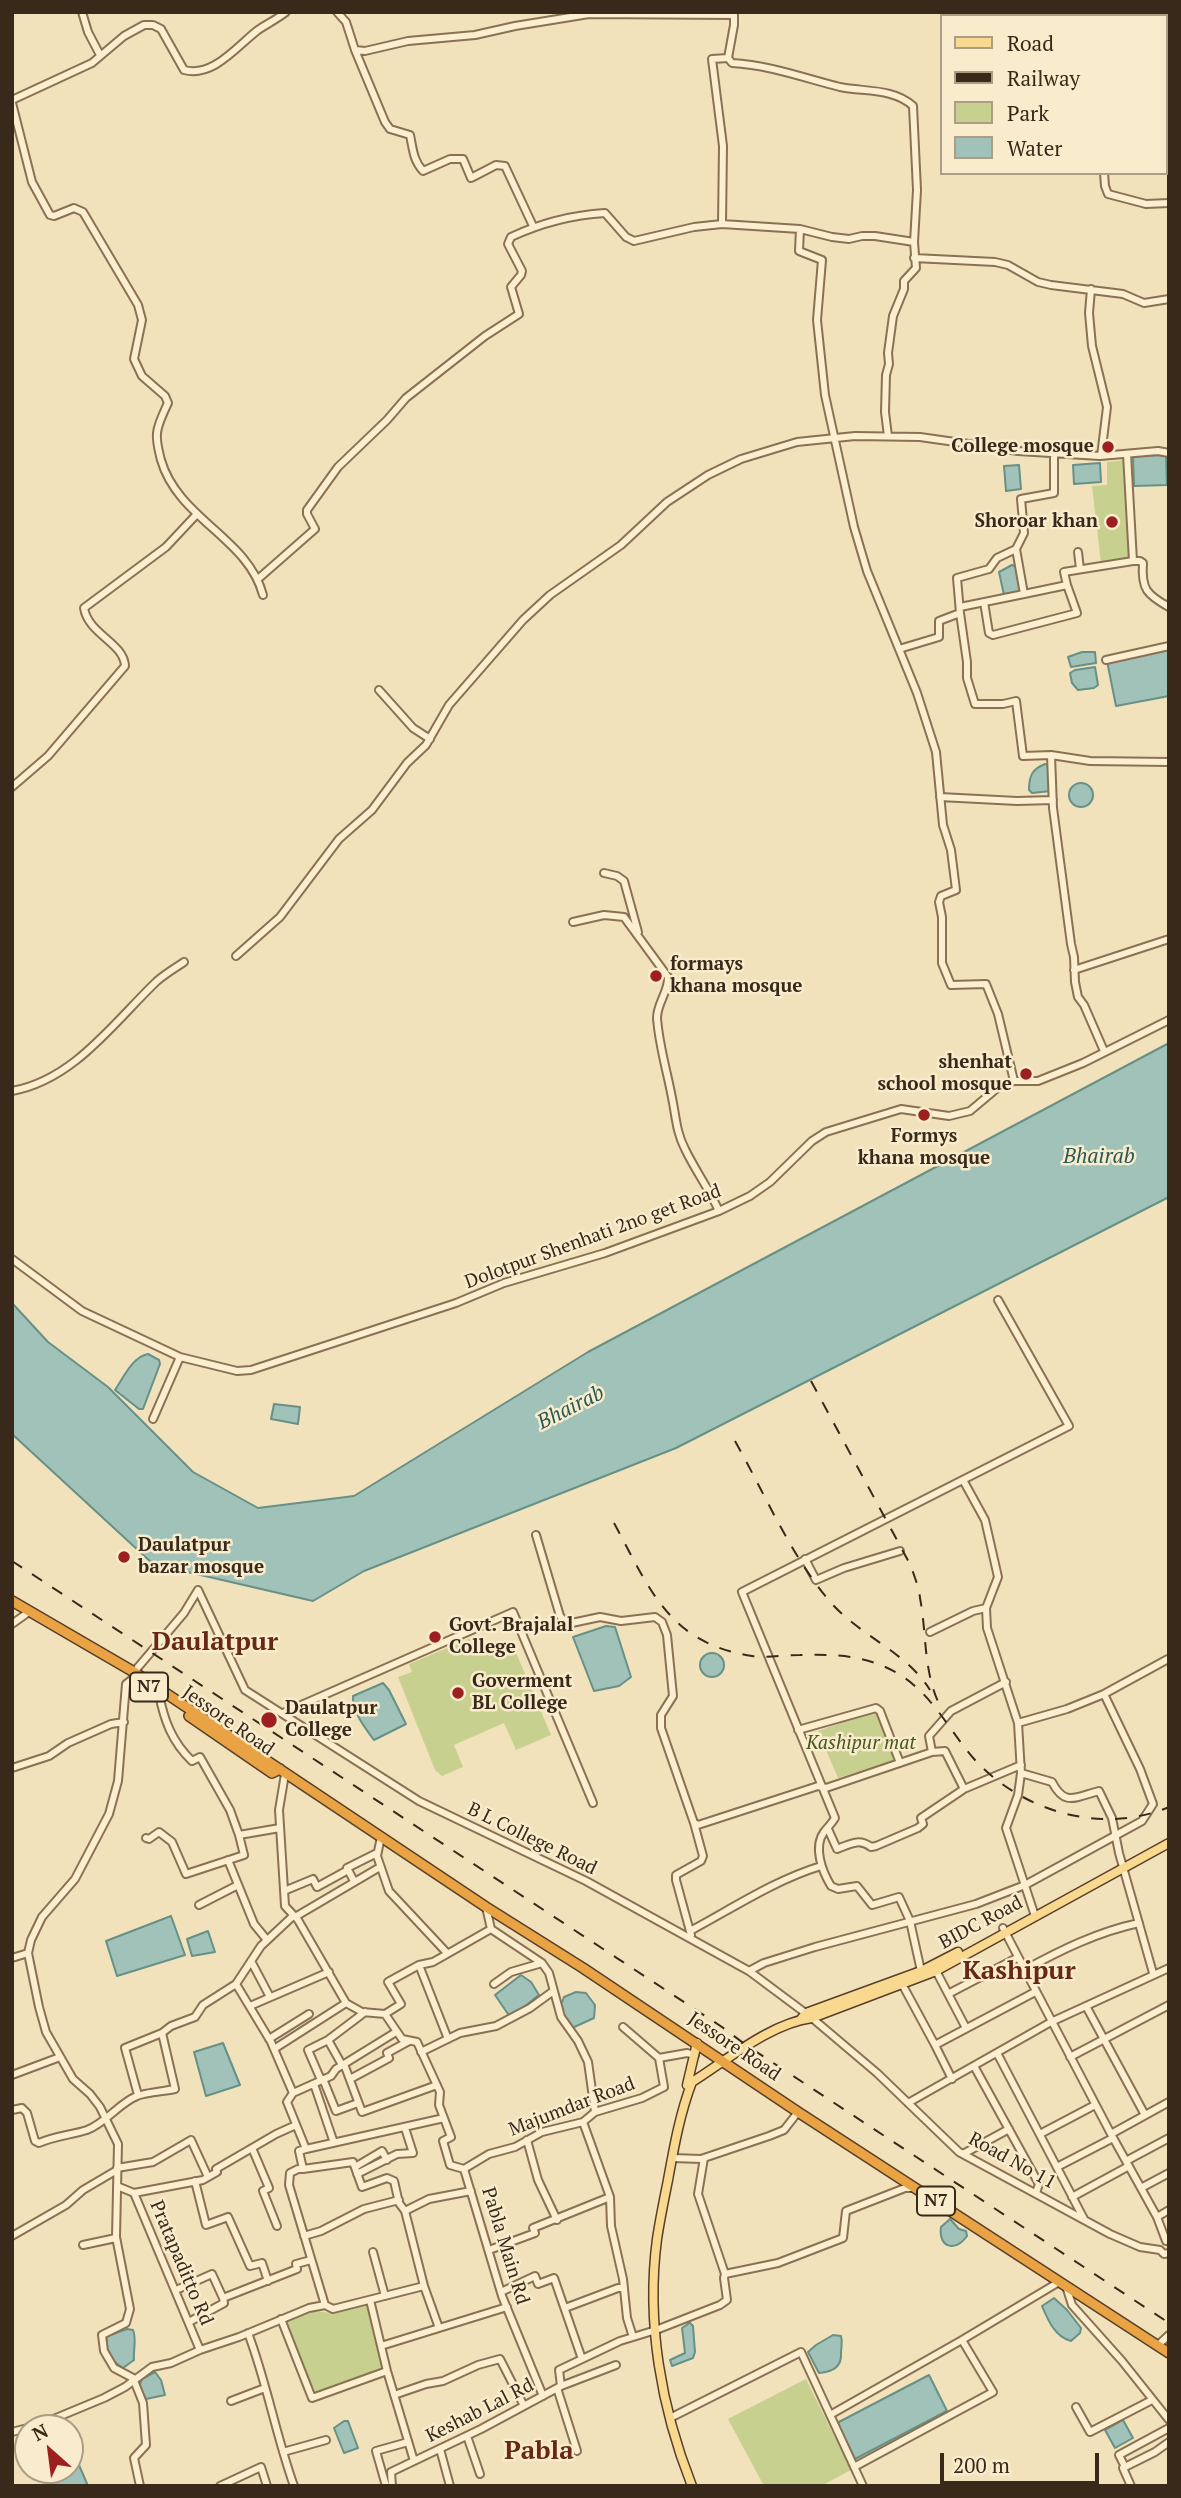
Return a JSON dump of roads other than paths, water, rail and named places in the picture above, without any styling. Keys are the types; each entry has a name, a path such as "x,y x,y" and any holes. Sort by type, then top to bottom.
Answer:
{"highway":[{"name":"Jessore Road","path":"12,1603 26,1614 134,1675 272,1773 283,1771"},
{"name":"Jessore Road","path":"12,1603 134,1675 283,1771 798,2112 1169,2353"}],"main road":[{"name":"BIDC Road","path":"654,2331 657,2239 672,2158 692,2082 746,2045 806,2017 934,1968 1169,1838"},
{"name":"BIDC Road","path":"1004,1931 1123,1865 1169,1843"},
{"name":"BIDC Road","path":"900,1981 934,1968"},
{"path":"690,2486 671,2445 660,2400 654,2360 651,2281 654,2239 668,2156 697,2043"},
{"path":"654,2331 670,2417 690,2486"}],"street":[{"path":"82,12 88,32 100,55"},
{"path":"263,595 251,568 217,532 196,515 168,480 157,433 168,403 165,396 142,376 134,359 142,320 138,304 83,212 74,208 51,215 32,182 12,101 92,63 124,36 144,25 153,25 161,30 184,70 194,73 215,65 286,12"},
{"path":"337,12 346,22 378,110 390,128 411,135 413,157 423,170 450,159 463,159 471,178 496,165 505,166 533,226"},
{"path":"355,50 365,51 408,41 475,36 568,17 614,13 734,15 728,58 732,63 755,65 816,78 840,87 906,99 913,106 917,151 914,242 916,268 904,281 904,289 893,316 886,375 888,436"},
{"path":"722,224 723,146 712,59 728,58"},
{"path":"1104,175 1108,194 1139,203 1169,203"},
{"path":"258,579 315,529 307,510 338,467 406,398 485,336 519,314 511,287 523,271 508,240 533,226 551,223 566,216 605,213 626,237 634,242 722,224 800,229 849,239 875,236 914,242"},
{"path":"800,229 799,251 822,260 817,320 825,395 854,527 867,571 917,693 936,752 943,825 951,850 956,890 941,896 939,902 942,917 942,963 951,985 986,984 998,1014 1014,1081"},
{"path":"914,258 995,262 1008,265 1038,282 1123,294 1144,303 1169,299"},
{"path":"1091,289 1089,313 1092,346 1107,407 1101,456"},
{"path":"236,956 280,917 339,839 372,810 407,763 430,739 449,705 523,620 550,595 621,545 667,502 708,475 741,459 797,442 835,437 920,437 1018,451 1101,456 1158,451 1169,453"},
{"path":"1024,594 1016,549 1024,533 1021,499 1054,493 1055,453"},
{"path":"1127,454 1133,561"},
{"path":"12,787 48,756 125,666 124,658 86,618 84,608 166,547 196,515"},
{"path":"1016,549 996,558 989,569 957,578 967,678 975,704 1016,701 1022,730 1023,756 1051,755 1090,761 1169,762"},
{"path":"1078,552 1080,569"},
{"path":"984,602 989,633 993,635 1077,613 1063,572 1140,561 1143,563 1142,579 1148,593 1169,607"},
{"path":"899,649 938,639 939,621 960,610 984,602 1067,585"},
{"path":"1106,660 1169,646"},
{"path":"379,690 413,728 430,739"},
{"path":"1051,755 1053,800 1078,997 1104,1051"},
{"path":"940,797 1053,800"},
{"path":"604,873 624,881 638,934"},
{"path":"573,922 604,915 624,917 668,977 657,1016 676,1126 685,1150 719,1211"},
{"path":"1074,971 1169,939"},
{"path":"12,1091 34,1087 70,1065 160,979 184,962"},
{"name":"Dolotpur Shenhati 2no get Road","path":"12,1259 82,1311 180,1357 237,1371 251,1370 456,1303 504,1283 605,1253 719,1211 750,1196 770,1182 812,1141 826,1132 901,1110 948,1116 970,1111 1002,1085 1014,1081 1038,1081 1169,1020"},
{"path":"921,1971 910,1921 899,1897 872,1905 857,1886 831,1886 821,1866 819,1855 822,1833 835,1818 742,1592 1069,1426 998,1300"},
{"path":"153,1419 180,1357"},
{"path":"963,1480 985,1520 998,1577 986,1608 987,1628 1018,1723 1021,1765 1018,1796 1006,1828 1034,1913"},
{"path":"536,1535 552,1594 560,1616 567,1624 600,1617 621,1620 654,1616 662,1622 667,1634 673,1696 661,1715 661,1728 703,1856 701,1861 677,1875 676,1880 693,1940"},
{"path":"805,1559 816,1580 844,1568 900,1552"},
{"name":"B L College Road","path":"134,1675 184,1613 198,1590 245,1690 419,1801 586,1881 749,1970 806,2017"},
{"path":"930,1632 973,1611 986,1608"},
{"path":"283,1713 513,1612 593,1803"},
{"path":"12,1624 26,1614"},
{"path":"1018,1723 1104,1694 1168,1659"},
{"path":"134,1675 126,1684 118,1782 103,1827 75,1879 42,1917 28,1953 46,2032 73,2079 94,2098 118,2144 116,2238 130,2309 126,2323 102,2335 104,2351 114,2368 134,2380 143,2403 146,2445 134,2458 140,2486"},
{"path":"932,1752 929,1736 951,1710 1006,1682"},
{"path":"146,1838 149,1839 159,1832 172,1842 186,1874 244,1855 230,1810 200,1757 192,1761 174,1740 164,1720 159,1694"},
{"path":"749,1970 815,1947 976,1904 1025,1885 1142,1821 1153,1804 1140,1769 1104,1694"},
{"path":"799,1730 876,1708 880,1711 900,1763"},
{"path":"12,1768 49,1756 68,1743 111,1724 124,1722"},
{"path":"694,1823 698,1825 932,1752 945,1751 964,1789"},
{"path":"828,1829 837,1849 859,1841 871,1847 876,1846 918,1828 923,1824 921,1818 964,1789 1021,1765"},
{"path":"283,1771 279,1810 285,1906 299,1920 346,2003 365,2012 385,2014 401,2004 388,1982 419,1965 433,1962 491,1929"},
{"path":"1021,1773 1052,1782 1059,1795 1067,1799 1098,1791 1112,1818 1153,1973"},
{"path":"239,1835 280,1828"},
{"path":"381,1837 377,1853 389,1891 447,1954"},
{"path":"284,1891 313,1879 317,1887 377,1853"},
{"path":"228,1860 254,1924 267,1940"},
{"path":"690,1931 800,1872 821,1866"},
{"path":"138,2095 125,2048 162,2034 171,2026 195,2017 203,2005 236,1984 267,1940 294,1917 380,1867"},
{"path":"348,1870 354,1881"},
{"path":"199,1905 238,1885"},
{"path":"486,1907 491,1929 542,1963 549,1973 552,1992 561,2017 578,2041 588,2062 595,2112"},
{"path":"1024,1970 1074,1943 1139,1923"},
{"path":"1004,1931 1157,2217 1167,2242 1160,2244 1160,2250"},
{"path":"12,1958 28,1953"},
{"path":"948,1994 1017,1958"},
{"path":"251,1961 270,1997"},
{"path":"494,1984 511,1972 542,1963"},
{"path":"419,1965 448,2039"},
{"path":"934,1968 965,2028"},
{"path":"908,2103 1051,2022 1153,1973 1169,1968"},
{"path":"250,2006 329,1972"},
{"path":"900,1981 952,2079"},
{"path":"236,1984 269,2039 293,2093"},
{"path":"421,2052 460,2033 496,2026 530,2008 552,1992"},
{"path":"935,2045 1035,1992"},
{"path":"274,2049 346,2003"},
{"path":"1070,2057 1169,2005"},
{"path":"1086,2006 1145,2115"},
{"path":"358,2103 335,2111 308,2050 328,2040 365,2012"},
{"path":"269,2039 309,2014"},
{"name":"Pabla Main Rd","path":"385,2014 402,2039 417,2042 440,2092 439,2105 451,2137 443,2141 450,2165 464,2169 501,2292 543,2396"},
{"name":"Road No 11","path":"806,2017 908,2103 963,2154 1084,2221 1140,2247 1169,2253"},
{"path":"623,2027 659,2058 687,2053 695,2055"},
{"path":"306,2149 287,2102 293,2093 331,2076 343,2064 396,2032"},
{"path":"12,2110 22,2108 27,2113 35,2141 39,2143 52,2137 87,2130 138,2095 174,2089 162,2034"},
{"path":"328,2040 343,2064 362,2112 437,2085"},
{"path":"350,2079 389,2058 387,2053 409,2041"},
{"path":"367,2049 376,2065"},
{"path":"997,2053 1084,2221"},
{"path":"12,2075 60,2057"},
{"name":"Majumdar Road","path":"464,2169 489,2154 515,2147 542,2132 583,2122 595,2112 642,2098 664,2087 659,2058"},
{"path":"974,2066 1039,2184 1036,2193"},
{"path":"314,2084 334,2143"},
{"path":"1057,2167 1169,2102"},
{"path":"1040,2134 1095,2105"},
{"path":"672,2158 704,2158 784,2130 798,2112"},
{"path":"303,2169 299,2151 444,2118"},
{"path":"583,2122 610,2197 611,2226 624,2288 627,2318 633,2337"},
{"path":"134,2193 208,2177 217,2172 216,2169 296,2125"},
{"path":"356,2171 397,2154 412,2153 405,2128"},
{"path":"963,2154 1009,2129"},
{"path":"1072,2197 1169,2138"},
{"path":"12,2236 66,2205 83,2190 117,2169 153,2162 191,2140 208,2177"},
{"path":"527,2140 538,2180 557,2220"},
{"path":"252,2148 268,2188 263,2191 276,2227"},
{"path":"704,2158 698,2194 726,2274 778,2263 843,2238 846,2211 905,2188 916,2188"},
{"path":"325,2305 289,2185 290,2173 298,2169 353,2162 362,2186 387,2178 394,2181 405,2211 424,2287 439,2328"},
{"path":"1141,2188 1169,2173"},
{"path":"195,2181 206,2225 228,2217 250,2266 262,2263 268,2281"},
{"name":"Pratapaditto Rd","path":"117,2186 134,2193 200,2350"},
{"path":"405,2211 429,2199 471,2191"},
{"path":"489,2250 535,2233 533,2228 610,2197"},
{"path":"304,2236 321,2231 364,2208 399,2200"},
{"path":"1157,2217 1169,2210"},
{"path":"83,2245 116,2238"},
{"path":"373,2252 385,2295"},
{"path":"223,2298 297,2269 296,2264 311,2260"},
{"path":"176,2290 212,2274 223,2298 224,2303 190,2322"},
{"name":"Keshab Lal Rd","path":"392,2486 391,2472 467,2436 559,2387 559,2370 633,2337 724,2303 727,2300 724,2278 726,2274"},
{"path":"501,2292 535,2276 538,2284 554,2278 582,2359"},
{"path":"830,2415 1063,2284 1072,2305 1122,2361 1169,2420"},
{"path":"12,2431 39,2426 104,2398 152,2367 172,2363 309,2308 325,2305 333,2309 424,2287"},
{"path":"565,2308 606,2291 624,2288"},
{"path":"370,2300 380,2346 414,2461"},
{"path":"380,2346 507,2307"},
{"path":"281,2319 312,2398 387,2371"},
{"path":"248,2333 260,2365 294,2486"},
{"path":"1157,2346 1169,2335"},
{"path":"854,2467 993,2392 962,2340"},
{"path":"670,2417 801,2352 863,2486"},
{"path":"394,2396 500,2359 524,2406"},
{"path":"578,2451 559,2387 616,2365"},
{"path":"231,2400 265,2388"},
{"path":"1076,2407 1090,2432 1152,2400"},
{"path":"1131,2486 1119,2455 1169,2428"},
{"path":"467,2436 480,2474"},
{"path":"283,2452 326,2440"},
{"path":"386,2486 376,2451 408,2442"},
{"path":"1125,2467 1169,2442"},
{"path":"440,2449 450,2486"},
{"path":"220,2486 261,2468 267,2486"}],"water":[{"path":"1166,455 1167,485 1134,486 1133,456"},
{"path":"1100,463 1101,482 1074,484 1073,465"},
{"path":"1019,465 1021,489 1006,491 1004,466"},
{"path":"1012,565 1016,567 1022,591 1004,595 999,572"},
{"path":"1169,648 1169,696 1116,706 1107,661"},
{"path":"1082,652 1095,652 1096,663 1071,667 1068,657"},
{"path":"1095,667 1098,685 1078,690 1072,683 1070,673"},
{"path":"1048,765 1051,791 1032,793 1029,790 1031,777 1037,768"},
{"path":"1081,783 1089,787 1093,795 1089,803 1081,807 1073,803 1069,795 1073,787"},
{"name":"Bhairab","path":"1169,1043 1169,1197 676,1448 364,1571 313,1601 153,1564 12,1434 12,1303 48,1342 108,1387 193,1472 258,1508 354,1496 588,1352"},
{"path":"148,1354 159,1360 160,1364 143,1409 139,1409 115,1390 133,1363"},
{"path":"274,1404 300,1407 298,1424 271,1419"},
{"path":"606,1626 615,1627 631,1677 619,1686 594,1691 573,1637"},
{"path":"712,1653 723,1660 724,1665 717,1676 712,1677 701,1670 700,1665 707,1654"},
{"path":"383,1683 406,1724 374,1740 357,1713 353,1696"},
{"path":"171,1916 185,1955 117,1976 106,1941"},
{"path":"208,1931 215,1952 192,1956 187,1939"},
{"path":"521,1975 531,1982 539,1995 515,2014 508,2014 495,1995"},
{"path":"576,1992 586,1993 595,2005 594,2018 570,2029 560,2007 564,1997"},
{"path":"223,2043 240,2085 206,2096 194,2052"},
{"path":"950,2219 959,2229 966,2231 967,2236 953,2246 945,2243 941,2234 941,2227"},
{"path":"1054,2298 1081,2328 1080,2333 1071,2341 1056,2332 1042,2306"},
{"path":"688,2321 693,2326 693,2358 672,2366 670,2360 685,2353 682,2328"},
{"path":"127,2329 133,2330 134,2334 134,2360 123,2368 109,2355 106,2341 107,2336"},
{"path":"833,2335 841,2336 840,2362 832,2370 819,2373 808,2352"},
{"path":"155,2372 161,2380 165,2395 146,2399 139,2387 142,2379"},
{"path":"929,2375 947,2411 855,2459 837,2423"},
{"path":"1123,2420 1133,2438 1115,2448 1105,2430"},
{"path":"348,2421 358,2448 344,2453 334,2428"},
{"path":"84,2477 88,2486 53,2486 84,2484"}],"railway":[{"path":"811,1381 911,1566 919,1594 931,1680 940,1706"},
{"path":"735,1441 780,1526 819,1588 846,1617 909,1666 930,1690"},
{"path":"614,1523 651,1591 681,1626 700,1639 723,1649 752,1656 838,1656 862,1659 885,1667 921,1691 975,1760 994,1778 1016,1793 1065,1814 1117,1819 1169,1807"},
{"path":"12,1561 1169,2323"}],"place":[{"name":"College mosque","path":"1108,447"},
{"name":"Shoroar khan","path":"1112,522"},
{"name":"formays khana mosque","path":"656,976"},
{"name":"shenhat school mosque","path":"1026,1074"},
{"name":"Formys khana mosque","path":"924,1115"},
{"name":"Daulatpur bazar mosque","path":"124,1557"},
{"name":"Govt. Brajalal College","path":"435,1637"},
{"name":"Goverment BL College","path":"458,1693"},
{"name":"Daulatpur College","path":"269,1720"}],"district":[{"name":"Daulatpur","path":"215,1643"},
{"name":"Kashipur","path":"1019,1972"},
{"name":"Pabla","path":"539,2452"}],"park label":[{"name":"Kashipur mat","path":"861,1744"}]}
